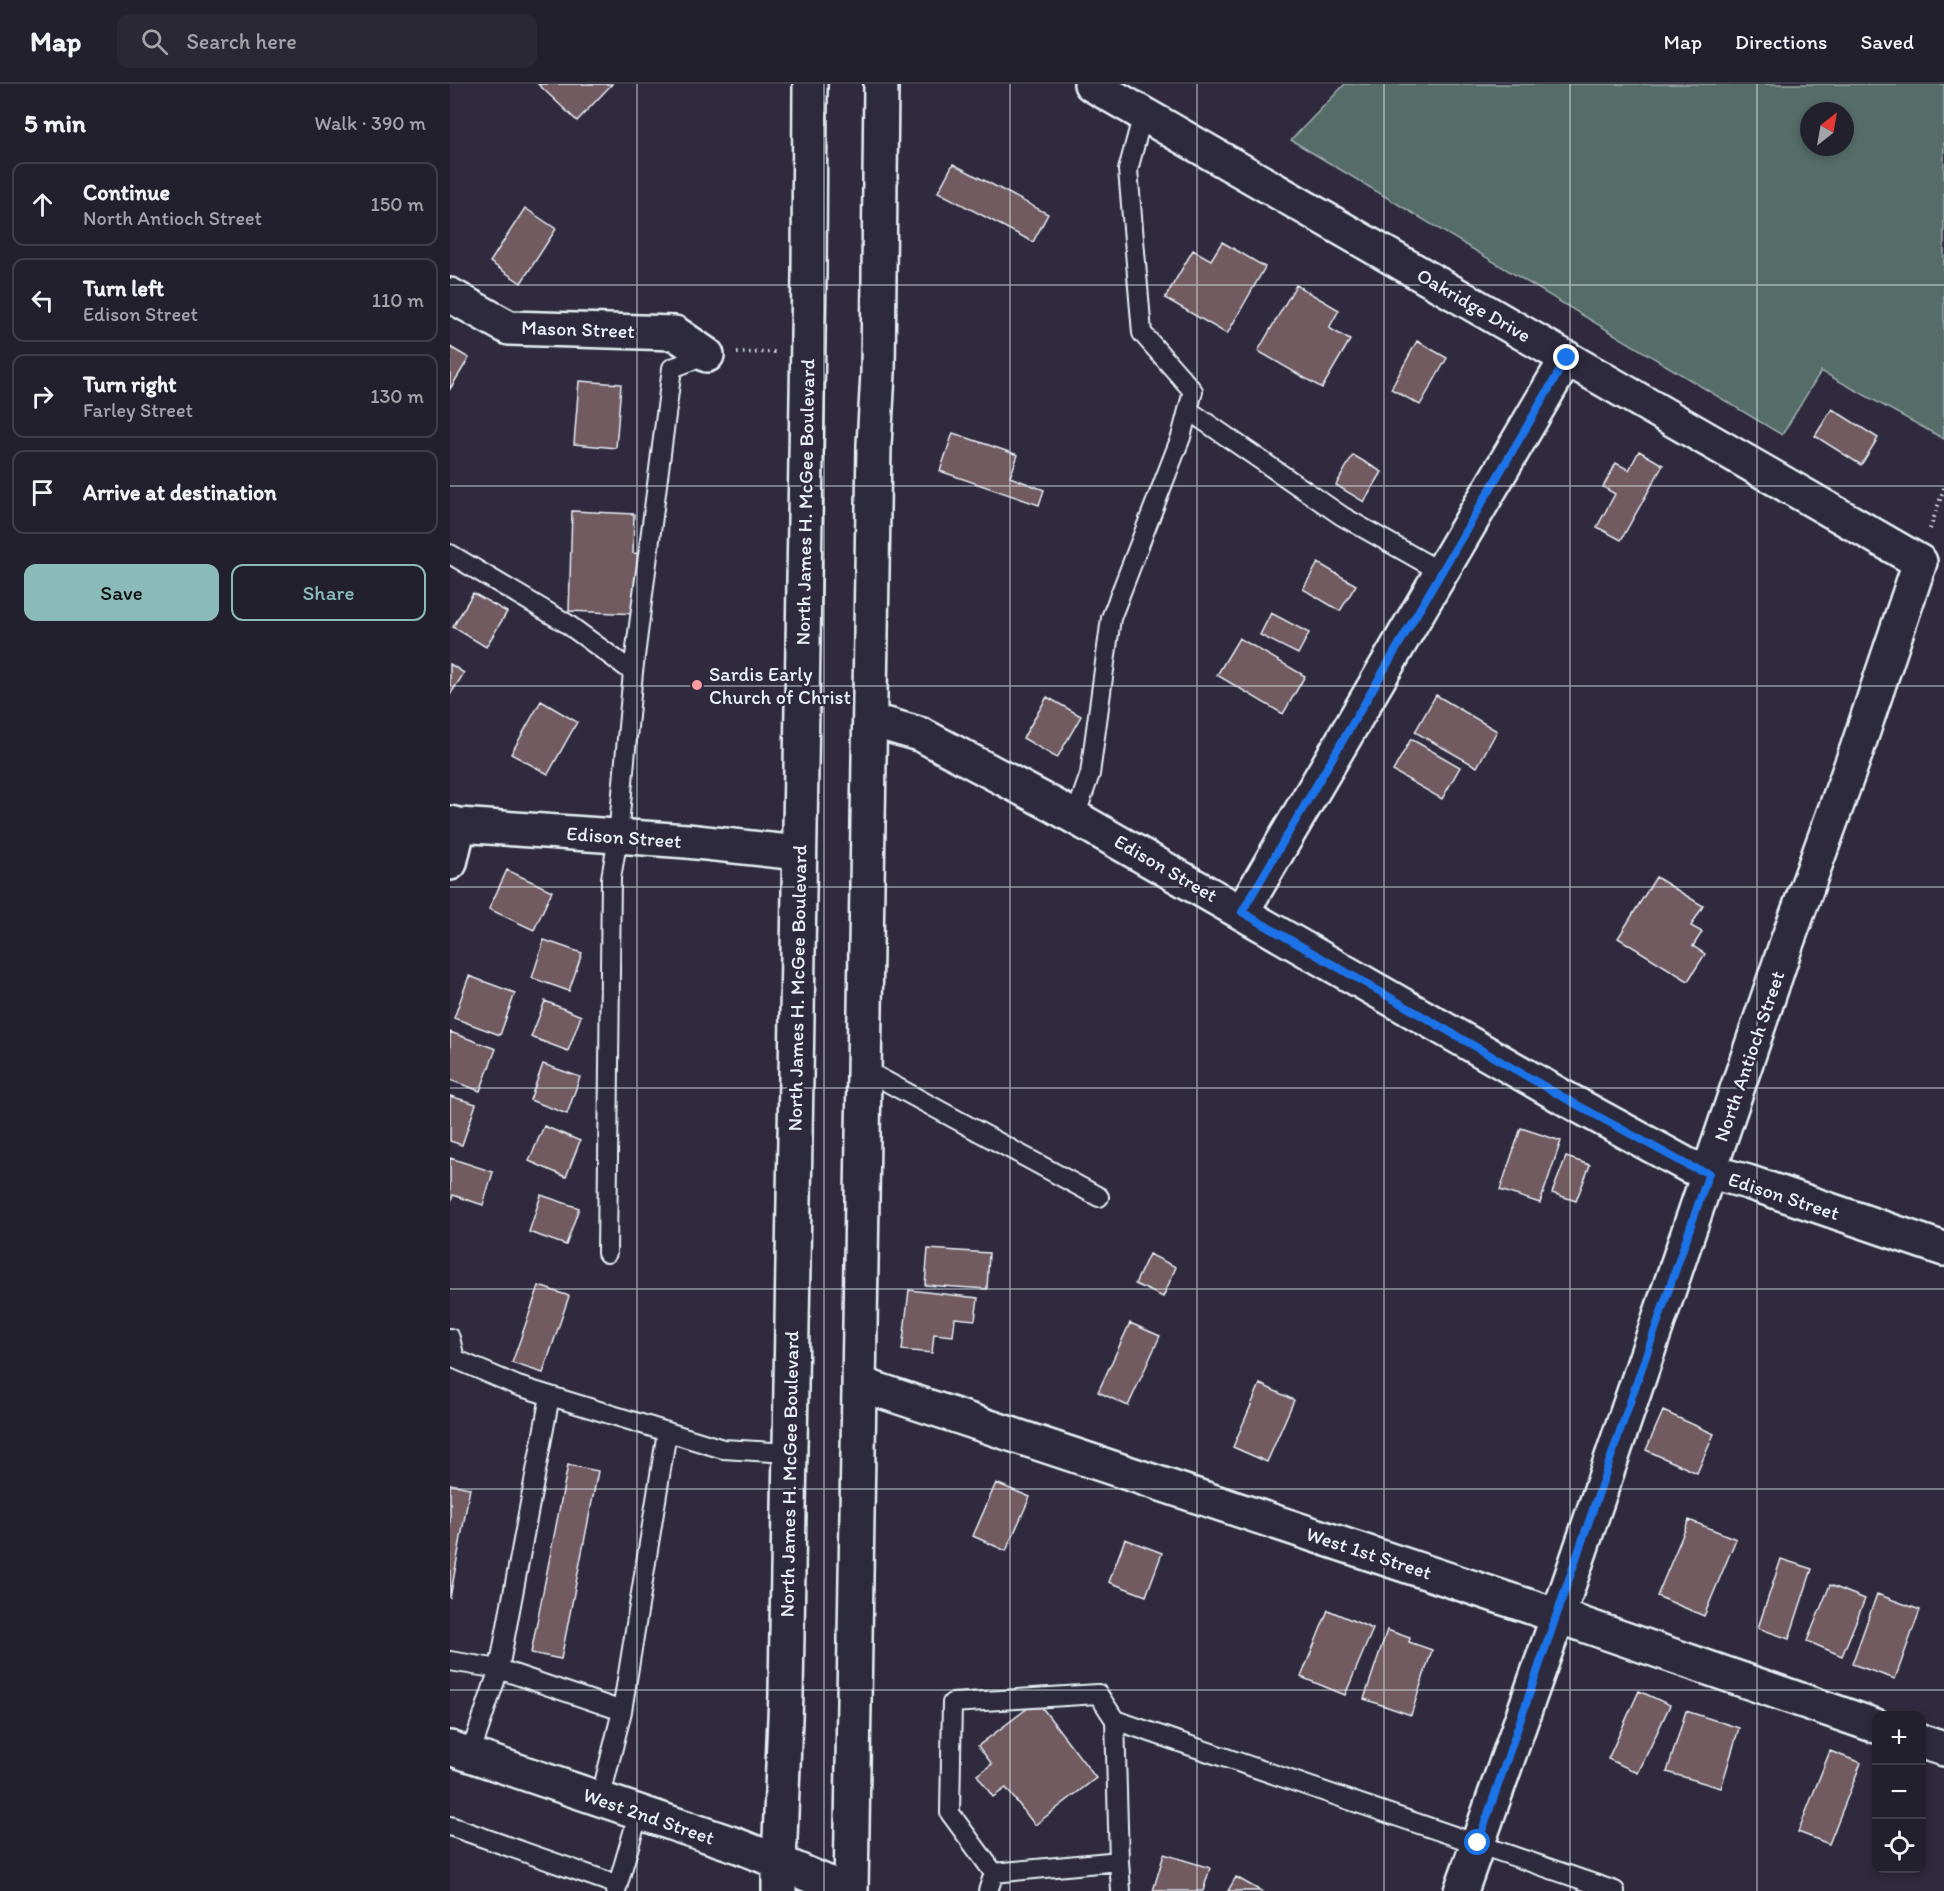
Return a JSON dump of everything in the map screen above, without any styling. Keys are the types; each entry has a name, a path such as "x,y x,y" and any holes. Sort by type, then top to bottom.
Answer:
{"street":[{"name":"North James H. McGee Boulevard","path":"779,1876 786,1694 810,84"},
{"path":"851,1891 881,84"},
{"name":"Oakridge Drive","path":"1090,84 1920,561"},
{"name":"Mason Street","path":"450,295 509,327 675,333 707,355"},
{"path":"1242,912 1567,358"},
{"name":"North Antioch Street","path":"1461,1891 1786,945 1856,752 1920,561"},
{"name":"Edison Street","path":"871,724 888,725 922,735 1075,817 1561,1096 1689,1166 1748,1182 1944,1249"},
{"path":"450,863 455,824"},
{"name":"Edison Street","path":"455,824 799,853"},
{"name":"West 1st Street","path":"860,1384 1557,1616 1872,1725"},
{"path":"1926,1743 1944,1749"},
{"name":"West 2nd Street","path":"460,1752 639,1812 779,1876 846,1891"}],"lane":[{"path":"1075,817 1090,774 1111,618 1181,437 1193,391 1142,333 1128,170 1143,114"},
{"path":"607,1253 611,878 618,837 633,672 672,368 707,355"},
{"path":"1188,410 1342,516 1441,573"},
{"path":"450,554 566,623 633,672"},
{"path":"865,1070 1099,1197"},
{"path":"450,1338 452,1360 518,1386 723,1449 790,1453"},
{"path":"460,1752 499,1669 550,1396"},
{"path":"600,1800 622,1711 667,1432"},
{"path":"450,1661 499,1669 622,1711"},
{"path":"994,1873 951,1813 952,1703 1098,1694 1115,1720 1121,1891"},
{"path":"1115,1720 1615,1891"},
{"path":"450,1827 617,1888 639,1812"},
{"path":"994,1873 1119,1861"},
{"path":"988,1891 994,1873"}],"path":[{"path":"707,355 807,351"},
{"path":"1920,561 1944,488"}],"green space":[{"path":"1345,84 1944,84 1944,439 1821,371 1782,435 1291,140"}],"building":[{"path":"538,84 612,84 577,121"},
{"path":"953,164 1048,214 1033,242 938,192"},
{"path":"525,208 556,229 521,283 490,262"},
{"path":"1222,242 1265,267 1227,334 1165,298 1193,250 1211,260"},
{"path":"1296,285 1339,310 1329,328 1350,340 1322,388 1258,351"},
{"path":"1417,341 1447,358 1420,405 1391,389"},
{"path":"450,347 469,358 450,389"},
{"path":"579,381 621,384 616,448 574,444"},
{"path":"1832,409 1878,438 1861,465 1815,436"},
{"path":"953,433 1018,455 1010,477 1044,490 1039,505 940,471"},
{"path":"1639,451 1663,465 1621,540 1597,527 1615,494 1603,487 1616,463 1629,470"},
{"path":"1353,455 1382,472 1364,502 1336,485"},
{"path":"572,511 634,514 633,553 640,554 638,614 569,611"},
{"path":"1318,563 1356,585 1340,611 1303,589"},
{"path":"473,593 507,612 486,647 453,627"},
{"path":"1271,613 1309,633 1298,654 1260,635"},
{"path":"1239,638 1305,676 1283,714 1217,675"},
{"path":"450,664 464,673 450,695"},
{"path":"1436,695 1497,731 1477,767 1415,732"},
{"path":"1047,697 1081,716 1057,758 1023,738"},
{"path":"541,701 577,722 548,774 511,754"},
{"path":"1411,739 1460,767 1442,799 1393,771"},
{"path":"507,870 552,891 534,930 489,909"},
{"path":"1656,877 1703,906 1691,926 1702,932 1693,946 1705,954 1688,981 1618,938"},
{"path":"544,940 582,953 569,991 532,978"},
{"path":"469,976 515,993 500,1035 454,1018"},
{"path":"545,1001 581,1016 568,1051 531,1037"},
{"path":"450,1032 496,1049 480,1091 450,1080"},
{"path":"543,1064 580,1077 567,1114 530,1100"},
{"path":"450,1096 476,1104 462,1145 450,1141"},
{"path":"544,1126 580,1141 566,1177 529,1161"},
{"path":"1521,1128 1561,1141 1540,1203 1500,1190"},
{"path":"1566,1157 1590,1165 1576,1201 1552,1193"},
{"path":"450,1158 493,1172 483,1205 453,1195 450,1204"},
{"path":"541,1195 579,1208 566,1245 529,1232"},
{"path":"928,1249 989,1253 987,1289 925,1285"},
{"path":"1149,1254 1176,1267 1163,1297 1135,1284"},
{"path":"539,1286 569,1296 543,1373 512,1363"},
{"path":"909,1290 978,1298 975,1320 955,1318 953,1336 934,1334 932,1353 902,1350"},
{"path":"1130,1323 1160,1336 1128,1406 1098,1392"},
{"path":"1260,1384 1294,1400 1267,1462 1233,1447"},
{"path":"1663,1411 1714,1434 1697,1473 1646,1450"},
{"path":"568,1465 598,1471 561,1659 531,1653"},
{"path":"996,1483 1030,1497 1006,1551 973,1536"},
{"path":"450,1484 470,1488 450,1598"},
{"path":"1689,1520 1736,1539 1704,1616 1657,1596"},
{"path":"1125,1539 1162,1553 1146,1596 1109,1582"},
{"path":"1781,1559 1812,1569 1789,1639 1758,1628"},
{"path":"1830,1585 1865,1599 1842,1656 1807,1641"},
{"path":"1877,1594 1920,1610 1895,1679 1852,1664"},
{"path":"1328,1610 1373,1629 1345,1695 1301,1677"},
{"path":"1387,1630 1410,1638 1409,1642 1432,1650 1411,1715 1364,1699"},
{"path":"1639,1691 1670,1705 1638,1773 1608,1759"},
{"path":"1037,1701 1096,1778 1035,1825 1006,1788 993,1797 977,1775 992,1764 978,1746"},
{"path":"1686,1711 1739,1728 1721,1788 1667,1772"},
{"path":"1830,1751 1861,1763 1829,1844 1798,1832"},
{"path":"1164,1854 1210,1868 1203,1891 1153,1891"},
{"path":"1236,1877 1261,1891 1228,1891"}],"place":[{"name":"Sardis Early Church of Christ","path":"697,685"}],"route":[{"path":"1478,1843 1709,1173 1689,1166 1561,1096 1242,912 1567,358"}]}
